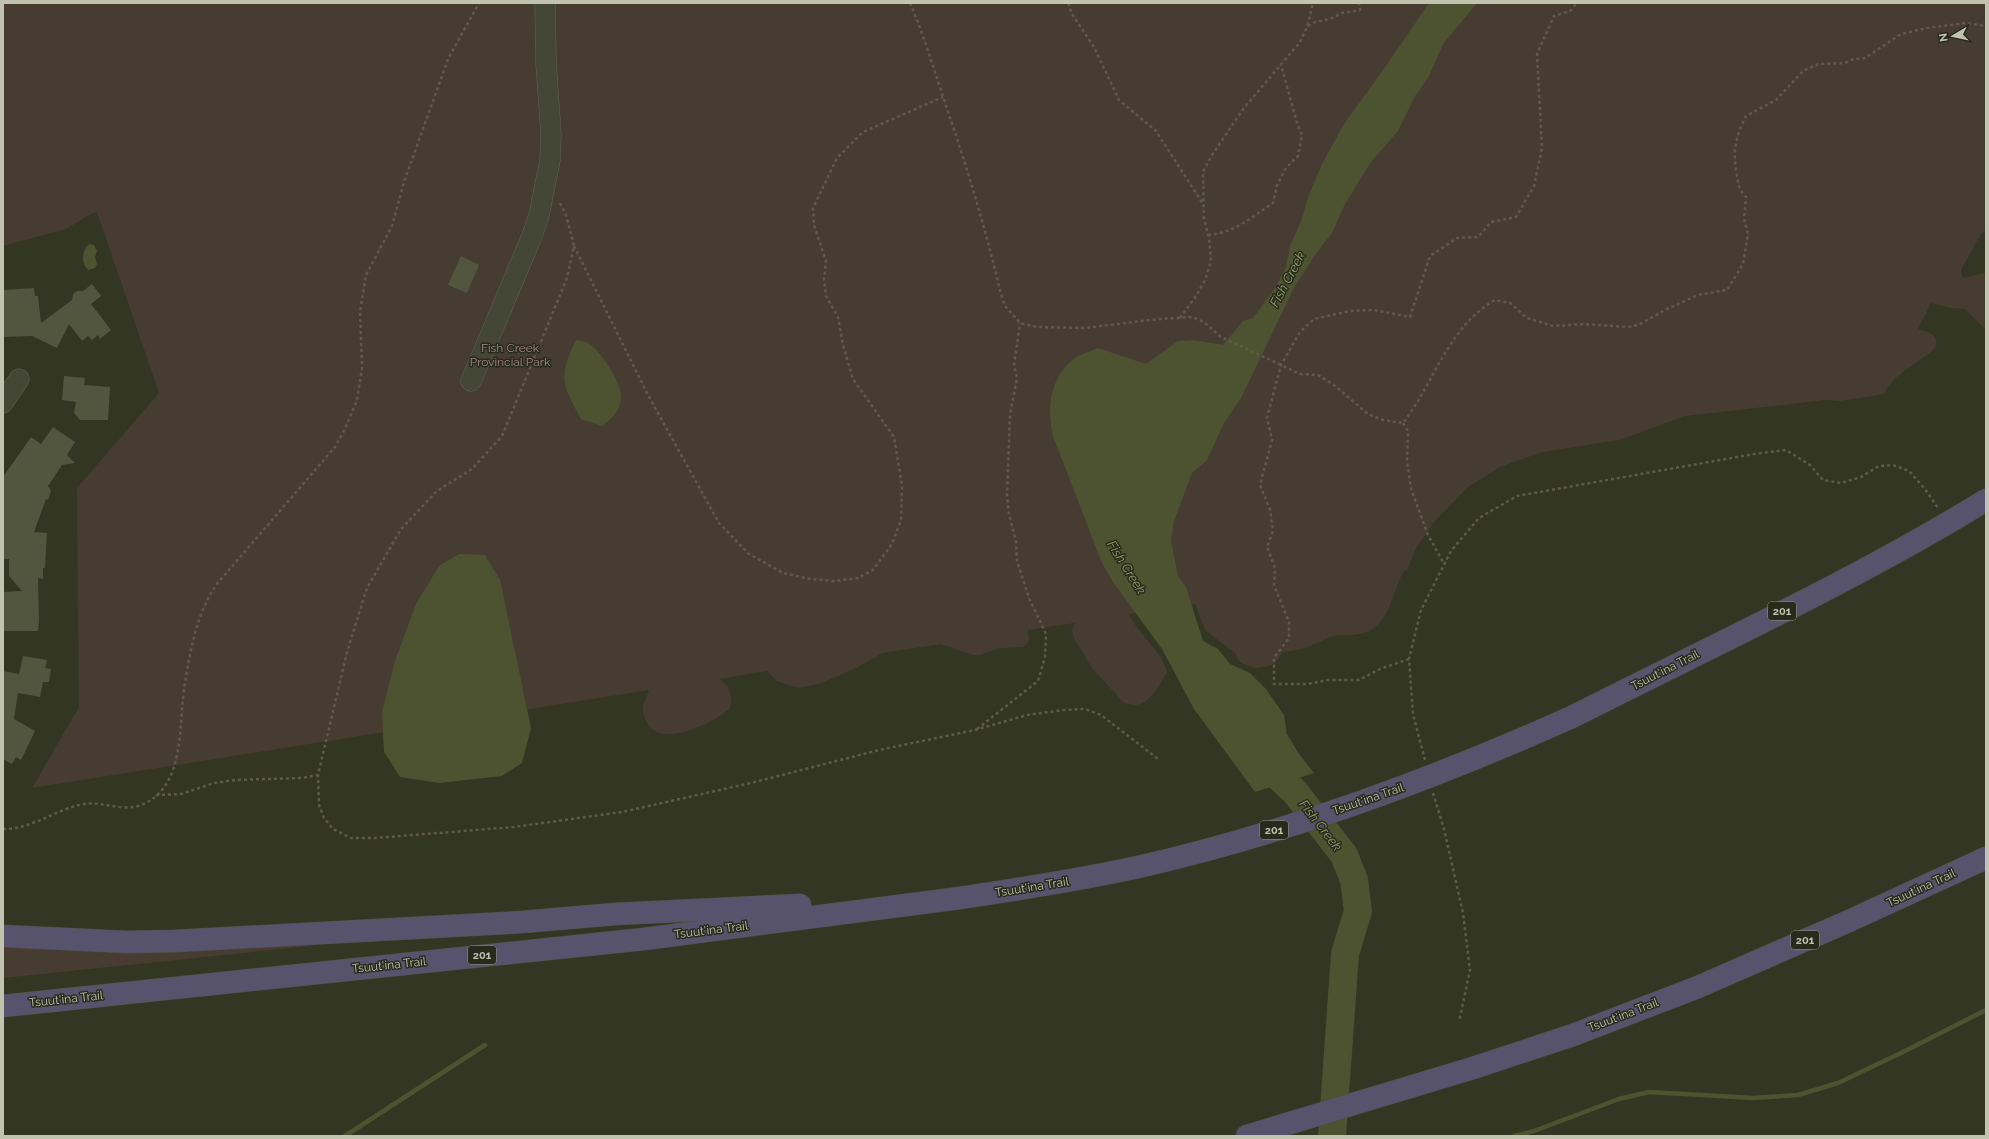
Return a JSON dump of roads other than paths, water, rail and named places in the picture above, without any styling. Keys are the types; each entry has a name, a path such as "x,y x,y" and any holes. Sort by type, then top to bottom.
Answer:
{"highway":[{"name":"Tsuut'ina Trail","path":"3,1006 644,938 960,898 1056,884 1139,867 1272,830 1396,790 1490,754 1574,716 1829,587 1948,524 1986,500"},
{"name":"Tsuut'ina Trail","path":"1247,1136 1473,1068 1622,1016 1698,987 1850,921 1986,858"},
{"path":"3,936 127,942 175,941 515,922 616,914 960,898"}],"street":[{"path":"471,381 532,236 548,178 551,134 546,63 545,3"},
{"path":"3,403 19,379"}],"water":[{"path":"1429,3 1477,3 1443,44 1428,78 1415,96 1398,131 1371,162 1345,204 1332,233 1317,252 1295,286 1241,398 1224,423 1207,460 1192,473 1174,521 1171,541 1178,576 1186,587 1203,641 1218,649 1230,664 1250,673 1266,689 1284,715 1287,734 1299,754 1314,773 1255,792 1194,709 1162,649 1113,582 1102,563 1053,436 1050,416 1051,396 1058,378 1070,362 1098,348 1146,364 1178,341 1194,340 1223,345 1243,321 1253,318 1277,285 1286,267 1290,246 1301,221 1309,195 1322,164 1344,124"},
{"path":"89,244 94,245 97,251 95,257 97,264 95,268 89,270 84,264 83,257"},
{"path":"576,340 584,341 593,347 610,368 621,393 621,399 617,411 612,418 602,426 581,419 566,388 565,372 570,353"},
{"path":"459,554 485,555 500,580 531,728 522,763 502,776 439,783 400,777 384,752 382,712 395,661 416,604 439,566"}],"waterway":[{"name":"Fish Creek","path":"1257,757 1295,792 1344,855 1354,880 1358,911 1345,954 1332,1136"},
{"path":"1514,1136 1534,1131 1619,1099 1649,1092 1753,1098 1798,1095 1838,1083 1986,1010"},
{"path":"345,1136 485,1045"}],"park label":[{"name":"Fish Creek Provincial Park","path":"510,355"}]}
